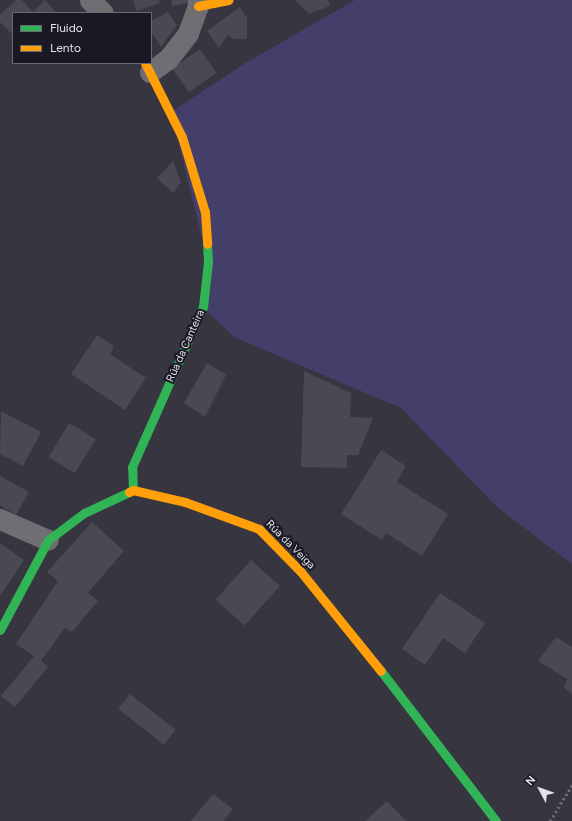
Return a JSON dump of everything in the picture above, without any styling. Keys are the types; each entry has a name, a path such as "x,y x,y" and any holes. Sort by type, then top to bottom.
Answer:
{"street":[{"path":"90,0 102,12"},
{"path":"147,68 168,59 188,33 198,3 228,0"},
{"name":"Rúa da Canteira","path":"133,490 132,467 203,307 208,262 206,212 182,137 147,68"},
{"path":"0,630 48,540 84,513 133,490"},
{"name":"Rúa da Veiga","path":"133,490 184,502 259,529 302,572 355,637 496,821"},
{"path":"0,519 48,540"}],"path":[{"path":"550,821 572,785"}],"shaded area":[{"path":"355,0 572,0 572,564 496,506 401,408 234,337 203,307 208,262 171,112 244,64"}],"building":[{"path":"16,0 22,0 33,12 12,12 12,34 0,22 0,15"},
{"path":"45,0 56,12 33,12"},
{"path":"133,0 159,0 160,3 137,11"},
{"path":"171,0 195,0 195,2 172,6"},
{"path":"295,0 328,0 330,6 309,14"},
{"path":"240,7 247,18 247,39 233,39 228,35 219,48 207,31"},
{"path":"168,12 177,25 161,47 152,33 152,20"},
{"path":"200,49 217,73 189,92 172,69"},
{"path":"173,161 181,182 173,193 157,178"},
{"path":"97,335 114,346 110,354 146,378 125,410 71,374"},
{"path":"207,363 226,375 205,417 184,403"},
{"path":"304,371 351,393 350,417 373,418 358,455 347,455 347,468 301,467"},
{"path":"1,411 41,432 23,466 0,454"},
{"path":"69,423 96,439 75,473 48,457"},
{"path":"381,450 406,466 397,482 448,514 422,556 386,533 382,540 341,514"},
{"path":"0,476 29,492 16,515 0,505"},
{"path":"92,522 124,551 88,593 98,601 72,632 65,628 41,661 48,667 15,707 1,696 34,656 16,644 58,581 47,572"},
{"path":"0,543 24,560 0,596"},
{"path":"251,560 280,586 245,625 216,599"},
{"path":"440,593 485,623 465,653 443,638 425,665 402,649"},
{"path":"556,637 572,647 572,694 564,688 567,679 538,661"},
{"path":"130,694 176,730 164,745 118,709"},
{"path":"213,794 233,809 224,821 191,821"},
{"path":"387,801 406,821 365,821"}],"traffic: fast":[{"path":"133,490 132,467 203,307 208,262 207,244"},
{"path":"0,630 48,540 84,513 129,492"},
{"path":"381,671 496,821"}],"traffic: slow":[{"path":"198,6 228,0"},
{"path":"146,64 182,137 205,212 207,244"},
{"path":"129,492 133,490 185,502 259,529 301,572 381,671"}]}
